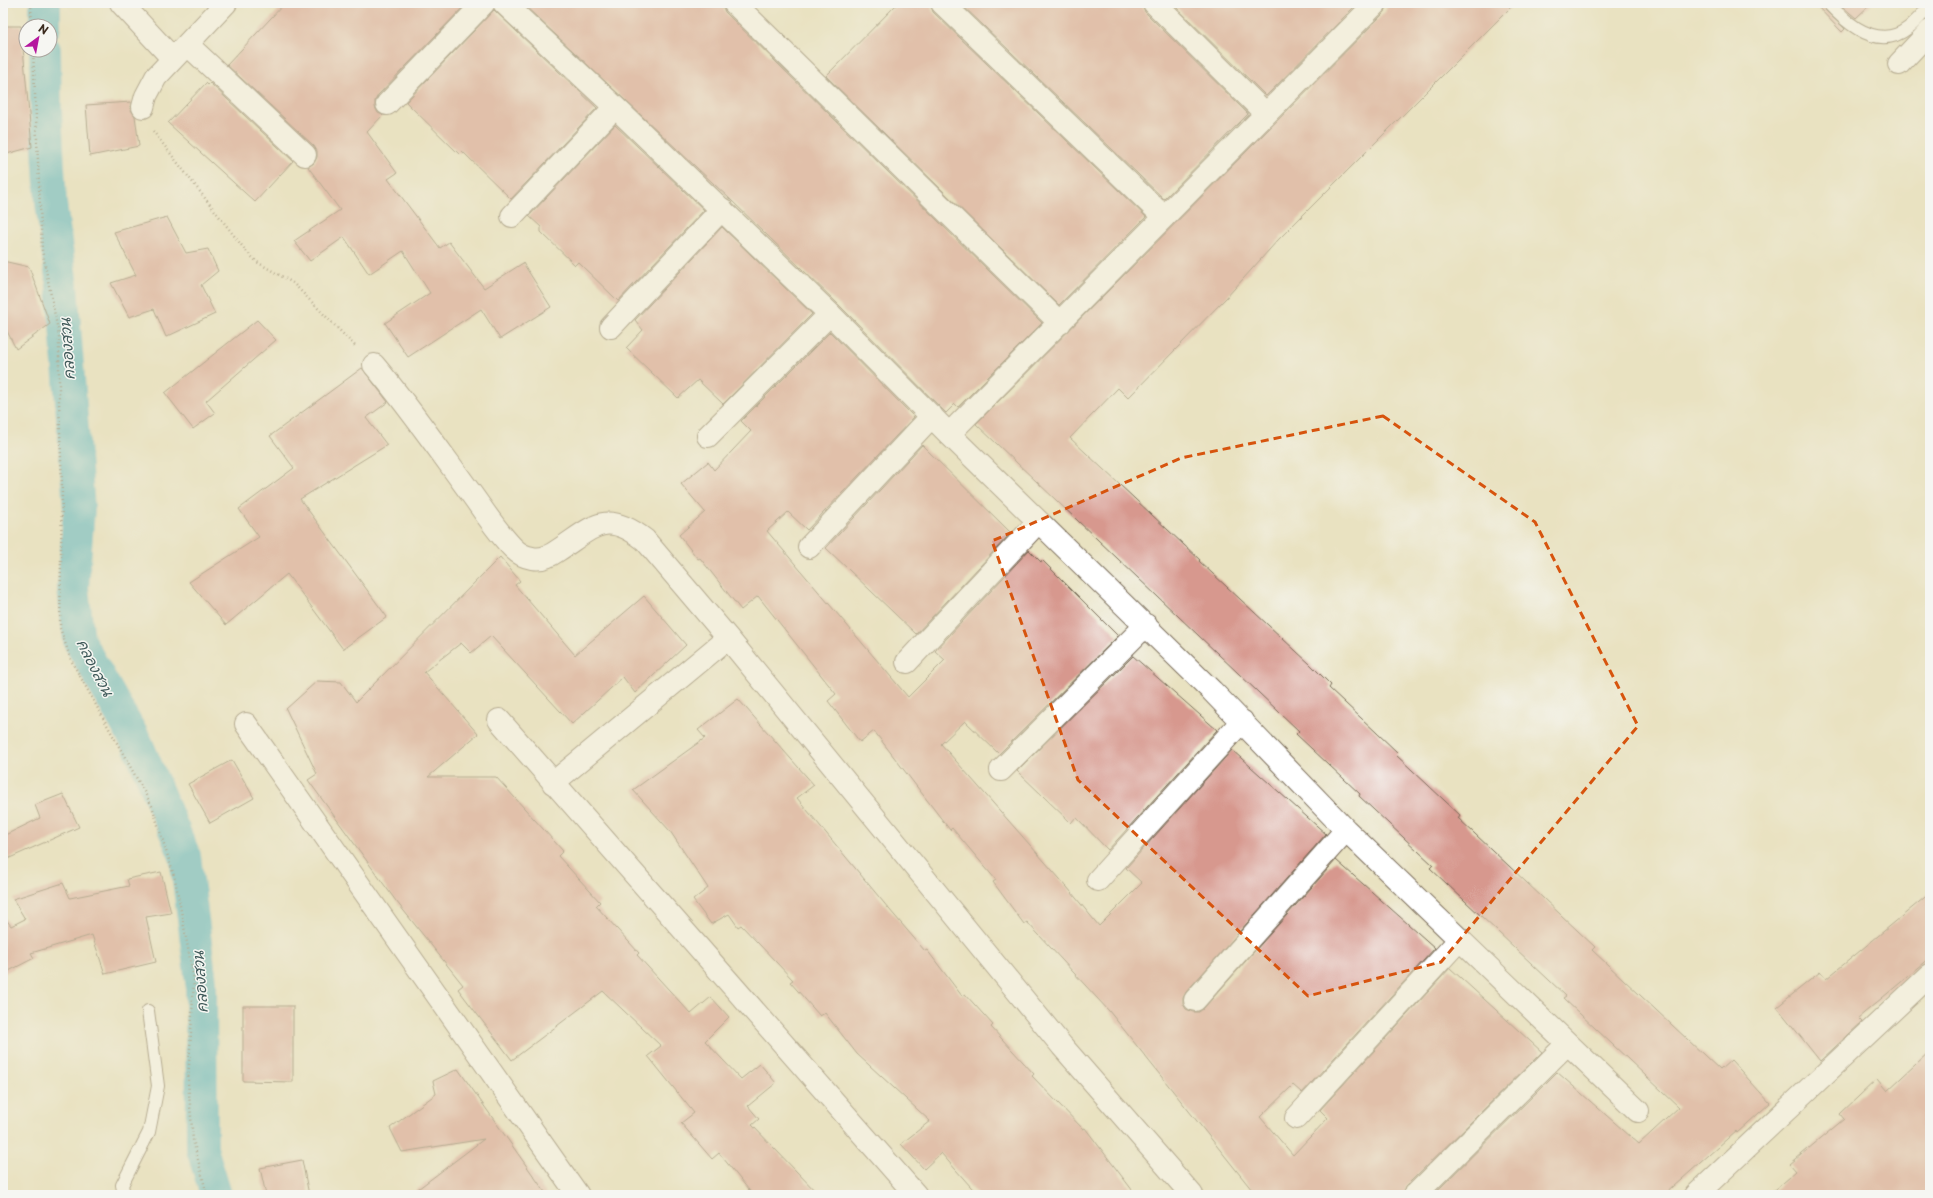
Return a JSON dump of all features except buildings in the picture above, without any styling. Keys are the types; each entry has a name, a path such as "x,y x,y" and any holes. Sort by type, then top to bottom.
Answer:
{"street":[{"path":"121,3 305,155"},
{"path":"143,107 150,86 226,3"},
{"path":"387,104 484,3"},
{"path":"504,3 616,107 830,314 1038,522 1146,625 1242,721 1346,830 1638,1111"},
{"path":"734,3 1060,322"},
{"path":"942,3 1164,217"},
{"path":"1154,3 1266,114"},
{"path":"949,434 1376,3"},
{"path":"1899,64 1930,31"},
{"path":"512,216 616,107"},
{"path":"611,327 722,209"},
{"path":"708,436 830,314"},
{"path":"374,365 397,392 514,548 522,555 532,558 542,558 551,555 592,529 605,523 618,523 630,529 645,540 728,638 1062,1046 1192,1195"},
{"path":"809,547 932,416"},
{"path":"907,662 1038,522"},
{"path":"1001,770 1146,625"},
{"path":"553,783 728,638"},
{"path":"499,720 916,1195"},
{"path":"1098,880 1242,721"},
{"path":"246,724 578,1195"},
{"path":"1195,1000 1346,830"},
{"path":"1296,1118 1460,939"},
{"path":"1696,1195 1930,975"},
{"path":"1415,1195 1567,1044"}],"lane":[{"path":"1828,3 1836,12 1868,35 1886,38 1907,29 1930,6"},
{"path":"124,1195 122,1185 149,1132 158,1086 148,1011"}],"path":[{"path":"31,3 32,18"},
{"path":"32,58 42,250 59,336 59,402 62,488 60,628 72,660 152,806 175,879 194,980 188,1082 193,1140 207,1195"},
{"path":"143,107 147,122 246,251 257,262 293,283 374,365"}],"highlighted area":[{"path":"1383,416 1535,522 1638,726 1441,962 1308,996 1078,780 992,541 1181,458"}],"waterway":[{"name":"คลองสวน","path":"45,3 45,18"},
{"name":"คลองสวน","path":"45,58 46,112 51,203 62,286 79,509 73,588 79,641 137,743 185,856 201,982 202,1149 216,1195"}]}
